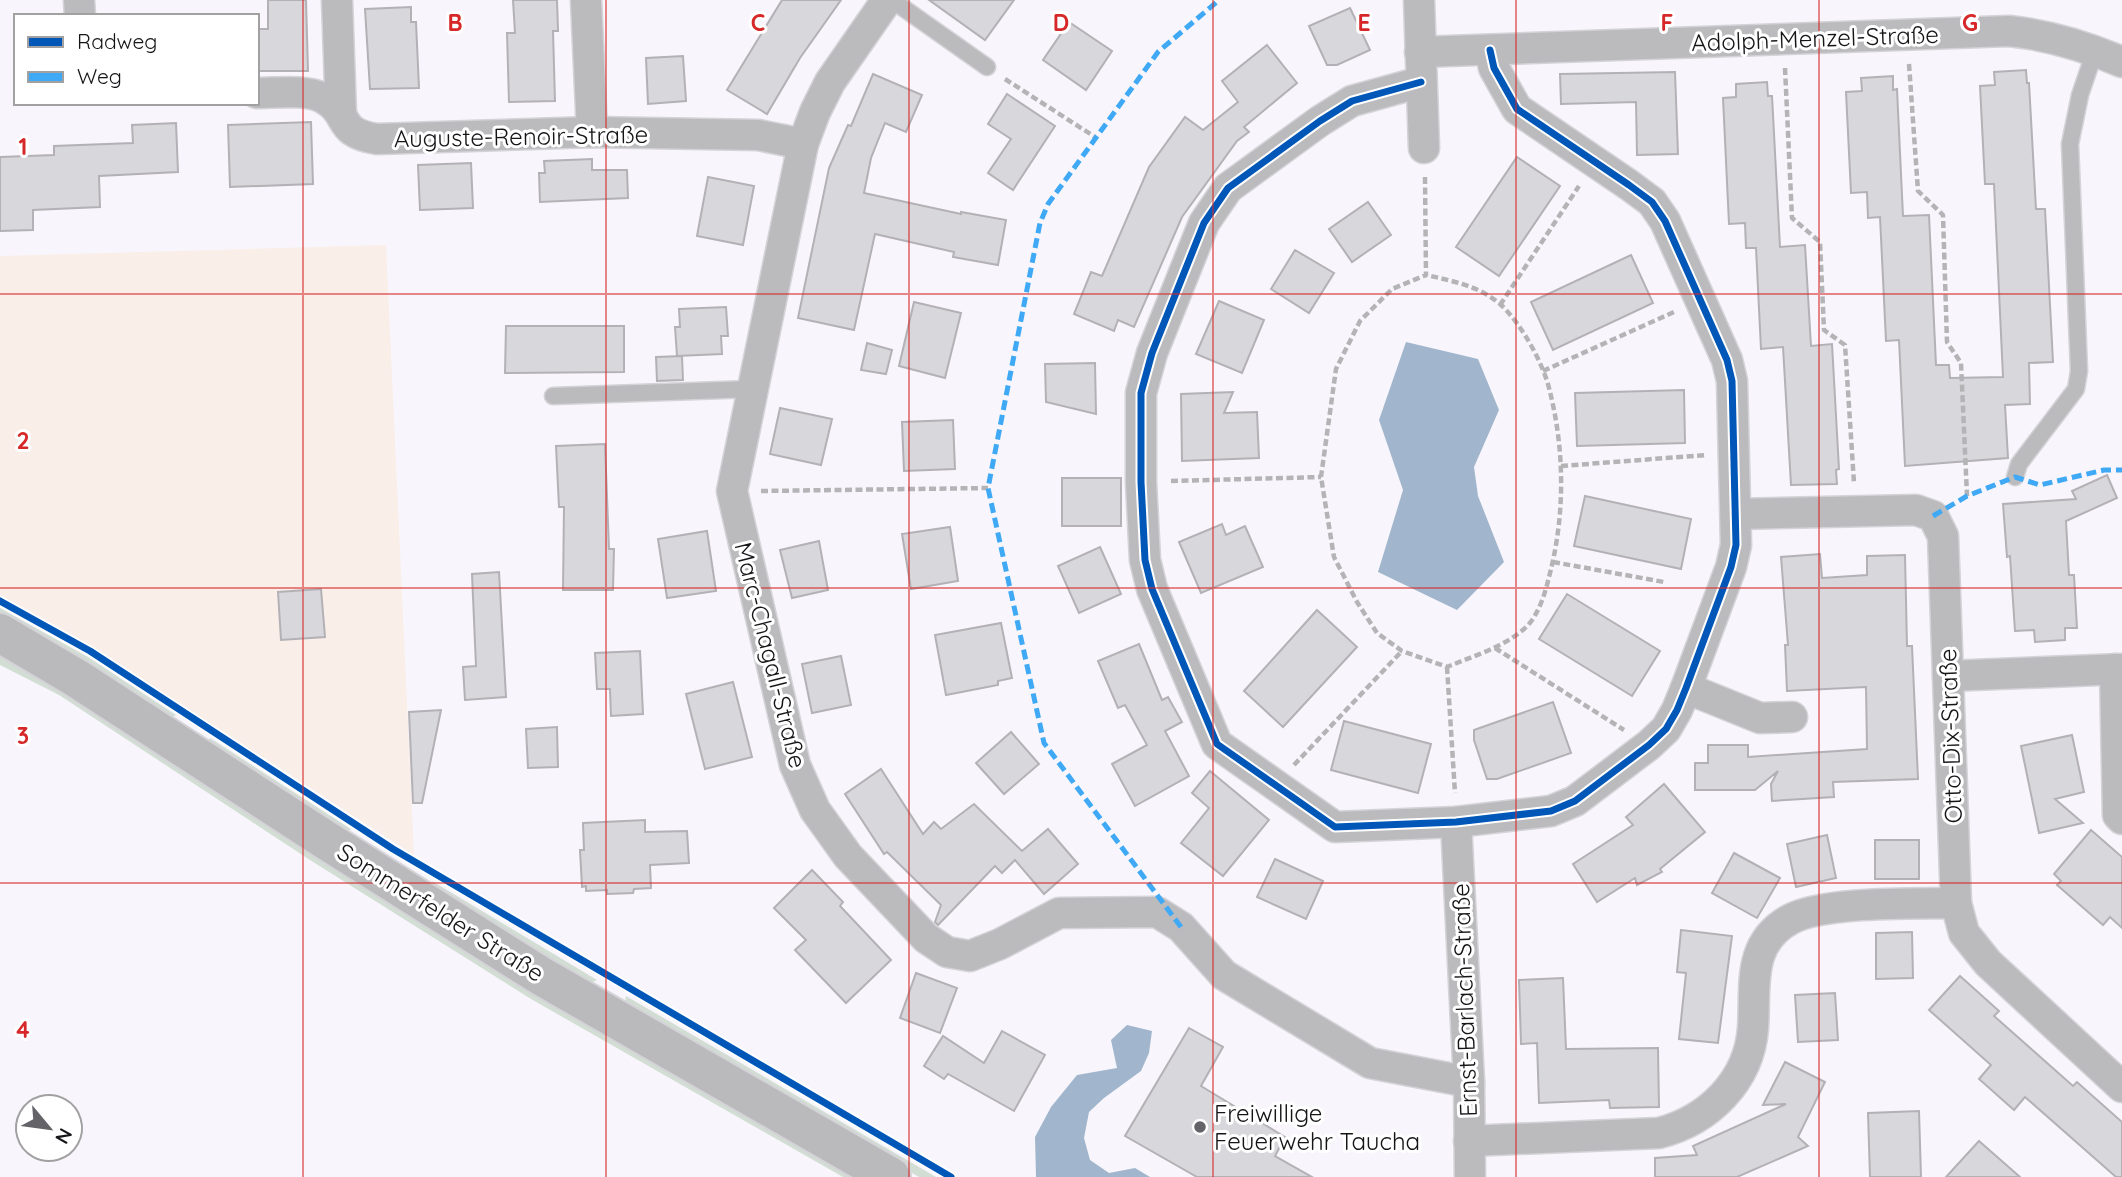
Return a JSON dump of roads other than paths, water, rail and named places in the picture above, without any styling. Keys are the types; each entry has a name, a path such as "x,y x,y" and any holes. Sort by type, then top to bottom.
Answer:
{"main road":[{"name":"Sommerfelder Straße","path":"0,633 76,678 541,976 891,1177"}],"street":[{"path":"337,0 341,114"},
{"path":"586,0 592,132"},
{"name":"Marc-Chagall-Straße","path":"890,0 830,82 815,111 803,144 732,491 795,765 815,810 848,856 926,939 947,952 970,956 1000,944 1059,912 1157,912 1181,927 1224,975 1370,1063 1469,1082"},
{"path":"1419,0 1424,148"},
{"name":"Adolph-Menzel-Straße","path":"1420,52 2009,31 2037,34 2114,55"},
{"path":"1421,82 1352,101 1228,188 1204,223 1148,367 1141,393 1141,482 1145,560 1152,589 1217,744 1335,827 1456,822 1551,811 1575,801 1649,745 1666,729 1678,710 1731,567 1736,545 1732,381 1727,360 1665,221 1652,202 1517,109 1494,68 1490,50"},
{"name":"Auguste-Renoir-Straße","path":"259,93 308,94 321,97 341,114 346,127 358,136 377,139 592,132 758,135 803,144"},
{"name":"Otto-Dix-Straße","path":"1736,514 1916,510 1933,516 1942,536 1956,903 1964,933 1988,963 2122,1087"},
{"path":"1948,676 2119,669 2118,816 2122,819"},
{"path":"1686,688 1760,718 1792,717"},
{"name":"Ernst-Barlach-Straße","path":"1456,822 1469,1082 1470,1177"},
{"path":"1469,1141 1660,1133 1675,1129 1711,1107 1728,1091 1741,1072 1753,1029 1755,969 1761,951 1773,933 1790,919 1815,911 1839,908 1956,903"}],"lane":[{"path":"890,0 987,67"},
{"path":"2015,477 2019,464 2076,388 2079,371 2070,144 2080,95 2114,55"},
{"path":"553,396 752,389"}],"water":[{"path":"1406,342 1478,359 1499,410 1474,467 1478,496 1504,562 1457,610 1378,572 1403,490 1379,420"},
{"path":"1127,1025 1152,1031 1149,1053 1141,1071 1089,1112 1084,1138 1090,1160 1109,1173 1135,1168 1150,1177 1036,1177 1035,1137 1051,1107 1077,1075 1117,1068 1111,1040"}],"place":[{"name":"Freiwillige Feuerwehr Taucha","path":"1200,1127"}]}
